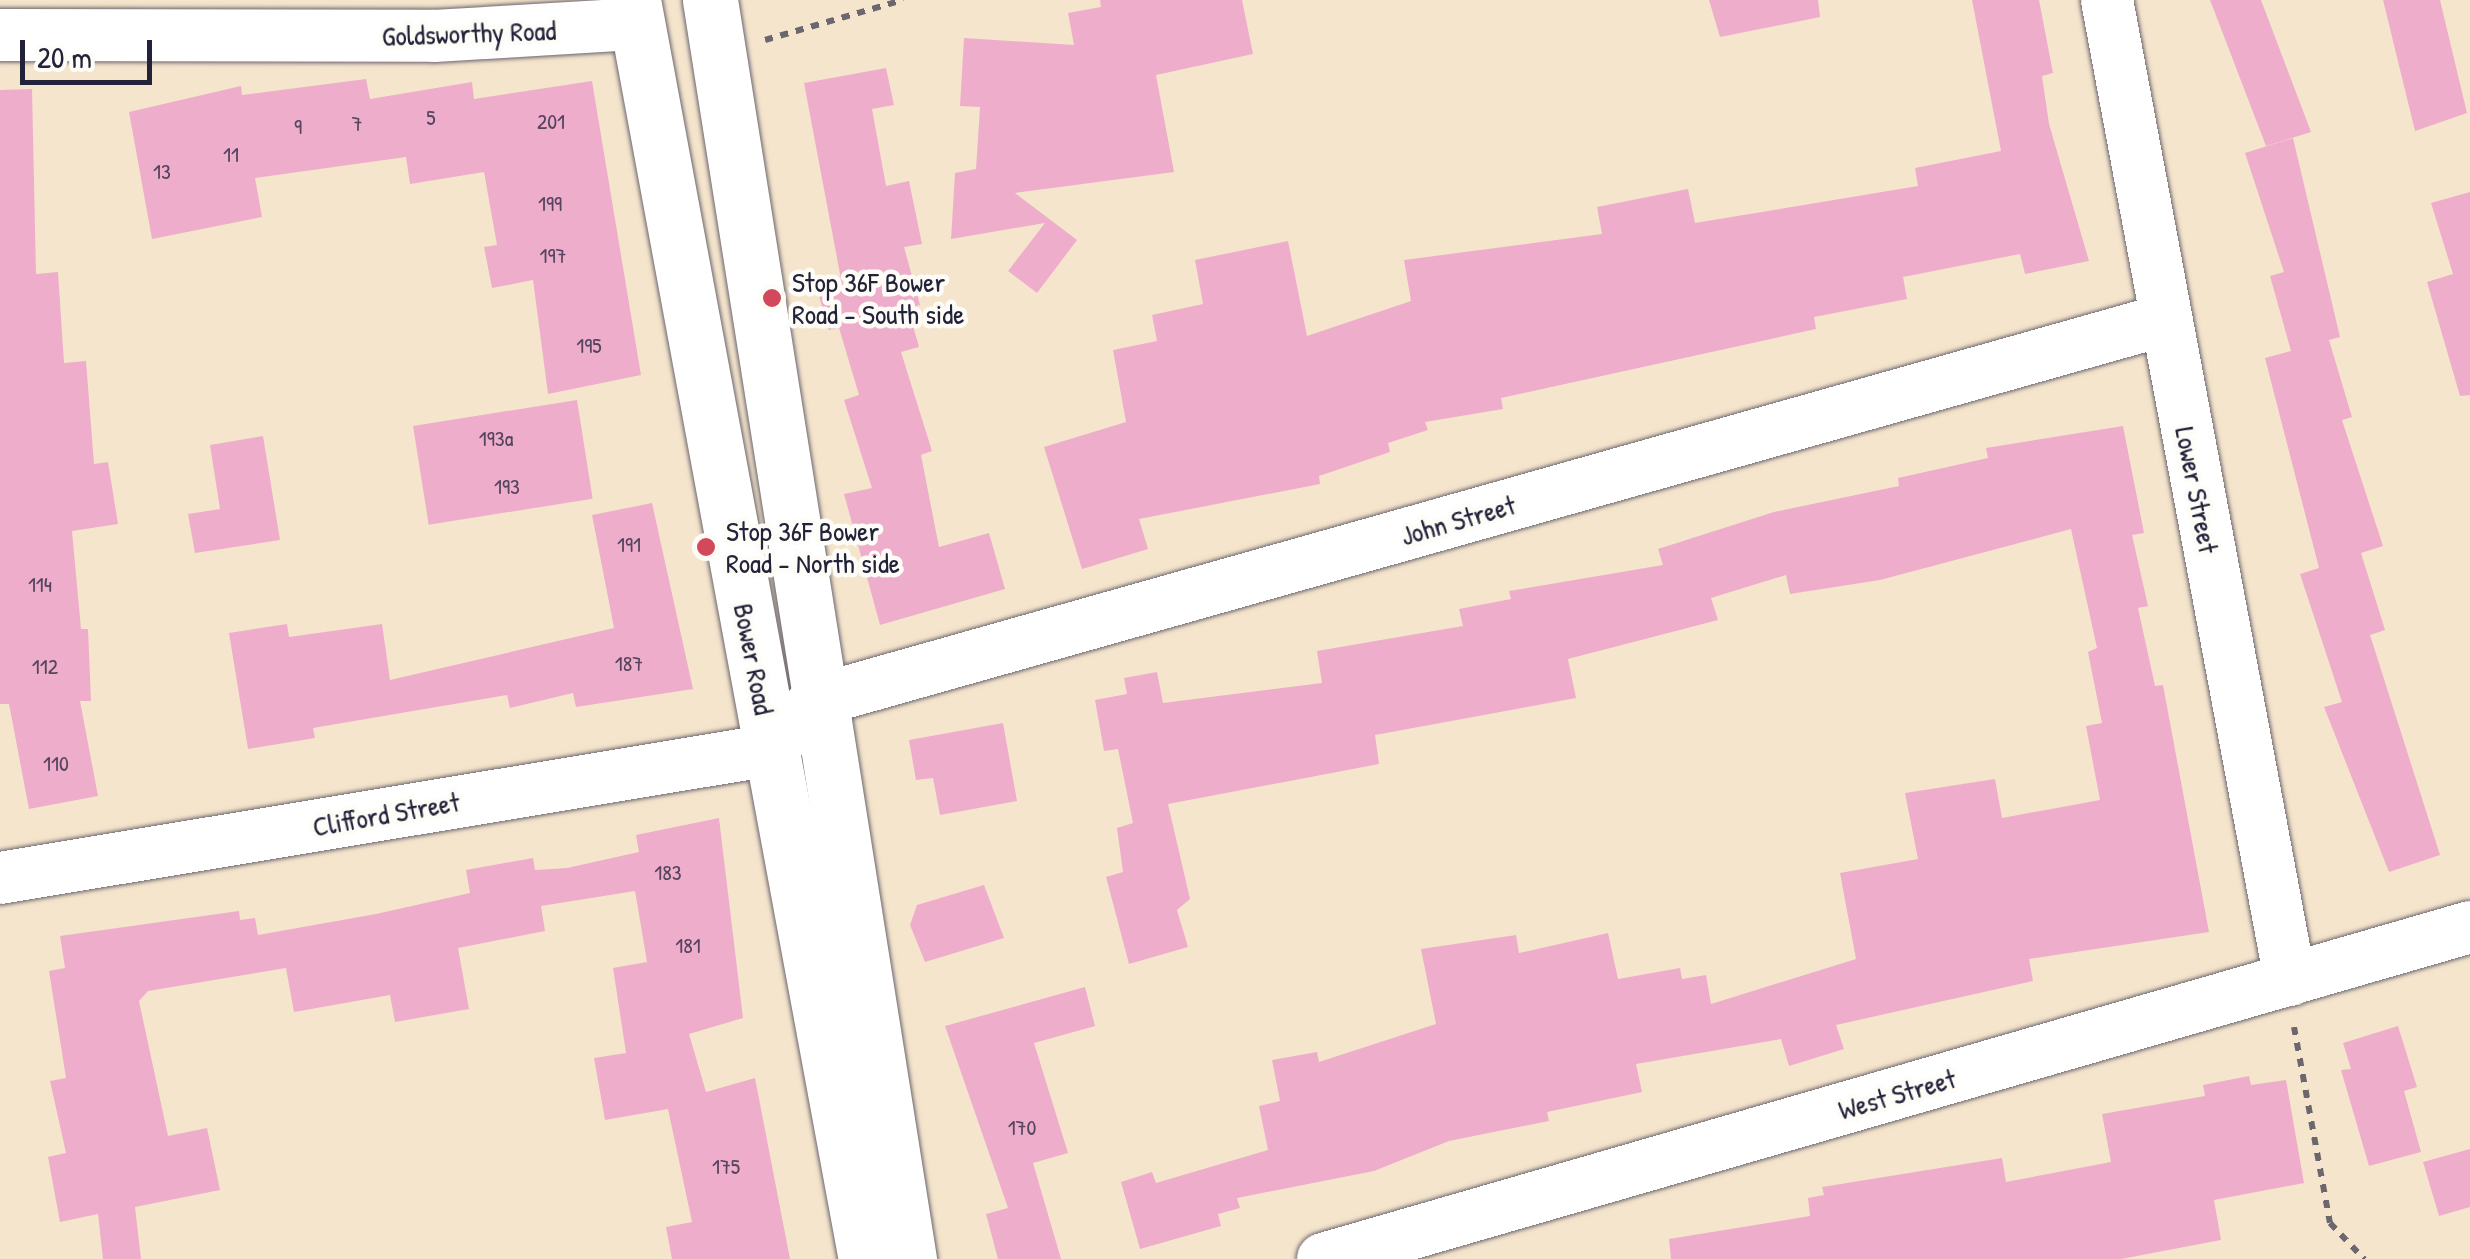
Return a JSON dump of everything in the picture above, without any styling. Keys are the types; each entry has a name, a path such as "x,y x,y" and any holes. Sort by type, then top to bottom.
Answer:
{"main road":[{"path":"636,12 731,11"},
{"name":"Bower Road","path":"731,11 815,702 909,1259"},
{"name":"Bower Road","path":"636,12 866,1259"}],"street":[{"name":"Lower Street","path":"2107,0 2291,1001"},
{"name":"Goldsworthy Road","path":"0,35 434,36 636,12"},
{"name":"John Street","path":"815,702 2164,320"},
{"path":"771,750 815,702"},
{"name":"Clifford Street","path":"0,878 771,750"},
{"name":"West Street","path":"1323,1259 2291,1001 2470,927"}],"path":[{"path":"731,11 761,41 903,0"},
{"path":"2291,1001 2330,1222 2364,1259"}],"building":[{"path":"1100,0 1242,0 1253,54 1156,75 1174,172 1015,193 1077,240 1037,293 1008,271 1045,223 951,239 955,173 976,169 980,107 960,106 964,38 1074,45 1068,13 1101,7"},
{"path":"1709,0 1818,0 1820,17 1720,37"},
{"path":"1972,0 2039,0 2053,73 2042,76 2049,124 2089,261 2025,274 2020,254 1903,277 1907,299 1814,317 1816,329 1501,398 1503,409 1425,422 1428,430 1388,443 1390,452 1319,476 1320,484 1139,519 1148,549 1082,569 1044,447 1126,422 1113,350 1157,341 1152,315 1203,304 1195,260 1288,241 1307,336 1411,301 1404,260 1602,234 1597,207 1688,189 1695,223 1918,186 1915,168 2001,151"},
{"path":"2210,0 2261,0 2311,132 2266,146"},
{"path":"2383,0 2440,0 2467,113 2415,131"},
{"path":"886,68 894,105 872,109 886,186 909,181 922,244 904,247 920,305 908,308 919,347 901,352 932,451 921,455 939,547 989,533 1005,589 880,625 844,494 872,488 844,400 859,395 839,328 829,330 819,296 843,290 804,83"},
{"path":"366,79 370,99 472,82 474,99 592,81 641,375 548,394 533,280 492,288 484,247 497,245 484,172 410,184 406,157 255,178 262,217 152,239 129,112 241,86 242,95"},
{"path":"32,89 36,274 58,272 64,363 86,361 94,464 108,462 118,524 72,531 81,629 88,629 91,701 80,701 98,796 29,809 9,704 0,704 0,90"},
{"path":"2293,138 2340,337 2329,340 2352,417 2342,420 2383,546 2361,553 2385,630 2370,635 2440,855 2389,872 2324,707 2342,702 2300,574 2319,568 2265,358 2291,351 2270,276 2284,272 2245,153"},
{"path":"2470,192 2470,395 2460,396 2427,282 2453,274 2431,203"},
{"path":"577,400 593,499 429,525 413,426"},
{"path":"2123,426 2144,533 2132,535 2148,606 2138,608 2155,686 2163,685 2209,932 2029,959 2033,981 1836,1025 1844,1049 1789,1066 1781,1039 1636,1064 1642,1092 1547,1112 1549,1121 1449,1141 1374,1171 1237,1198 1240,1208 1218,1214 1221,1226 1140,1249 1121,1182 1152,1172 1156,1183 1268,1150 1259,1106 1280,1101 1272,1060 1317,1052 1319,1062 1436,1024 1421,949 1516,935 1519,953 1608,933 1618,979 1680,968 1682,979 1706,975 1711,1004 1856,959 1840,873 1918,859 1905,793 1995,779 2002,818 2100,800 2086,726 2102,723 2088,652 2097,648 2071,529 1880,580 1790,594 1786,575 1711,598 1718,620 1568,659 1576,698 1375,735 1379,764 1168,804 1190,899 1177,910 1188,947 1129,964 1106,877 1123,872 1117,828 1133,823 1118,749 1104,751 1095,700 1127,694 1124,678 1157,672 1163,703 1322,683 1317,651 1463,626 1459,609 1511,599 1509,591 1663,565 1658,549 1774,512 1899,486 1898,478 1988,458 1986,448"},
{"path":"263,436 280,540 195,553 188,514 220,509 210,445"},
{"path":"652,503 693,689 576,707 573,693 510,708 507,695 313,728 315,738 248,749 229,633 287,624 289,637 382,624 390,680 614,628 592,515"},
{"path":"1003,723 1017,801 940,815 933,778 916,780 909,740"},
{"path":"719,818 743,1018 689,1034 706,1092 755,1078 790,1259 672,1259 666,1227 692,1222 668,1109 605,1120 594,1058 626,1053 613,968 647,962 635,891 541,906 545,931 458,948 469,1009 395,1022 390,995 294,1012 286,968 148,991 139,1001 168,1136 207,1128 220,1190 135,1207 141,1259 103,1259 98,1214 60,1222 48,1157 66,1153 50,1081 66,1078 49,971 65,968 60,936 239,911 240,920 255,918 258,935 376,914 470,893 466,870 533,858 535,870 567,868 639,852 636,835"},
{"path":"984,885 1004,938 925,962 910,925 917,905"},
{"path":"1085,987 1095,1026 1034,1043 1068,1153 1033,1163 1061,1259 998,1259 986,1214 1008,1208 945,1026"},
{"path":"2398,1026 2417,1087 2404,1091 2421,1152 2369,1166 2341,1070 2351,1069 2343,1043"},
{"path":"2249,1076 2251,1085 2286,1080 2304,1183 2214,1200 2221,1240 2121,1259 1671,1259 1669,1239 1810,1216 1808,1198 1824,1195 1822,1187 2002,1158 2006,1182 2111,1162 2102,1114 2205,1096 2203,1085"},
{"path":"2470,1149 2470,1207 2439,1216 2423,1162"}],"place":[{"name":"Stop 36F Bower Road - South side","path":"772,298"},
{"name":"Stop 36F Bower Road - North side","path":"706,547"}]}
